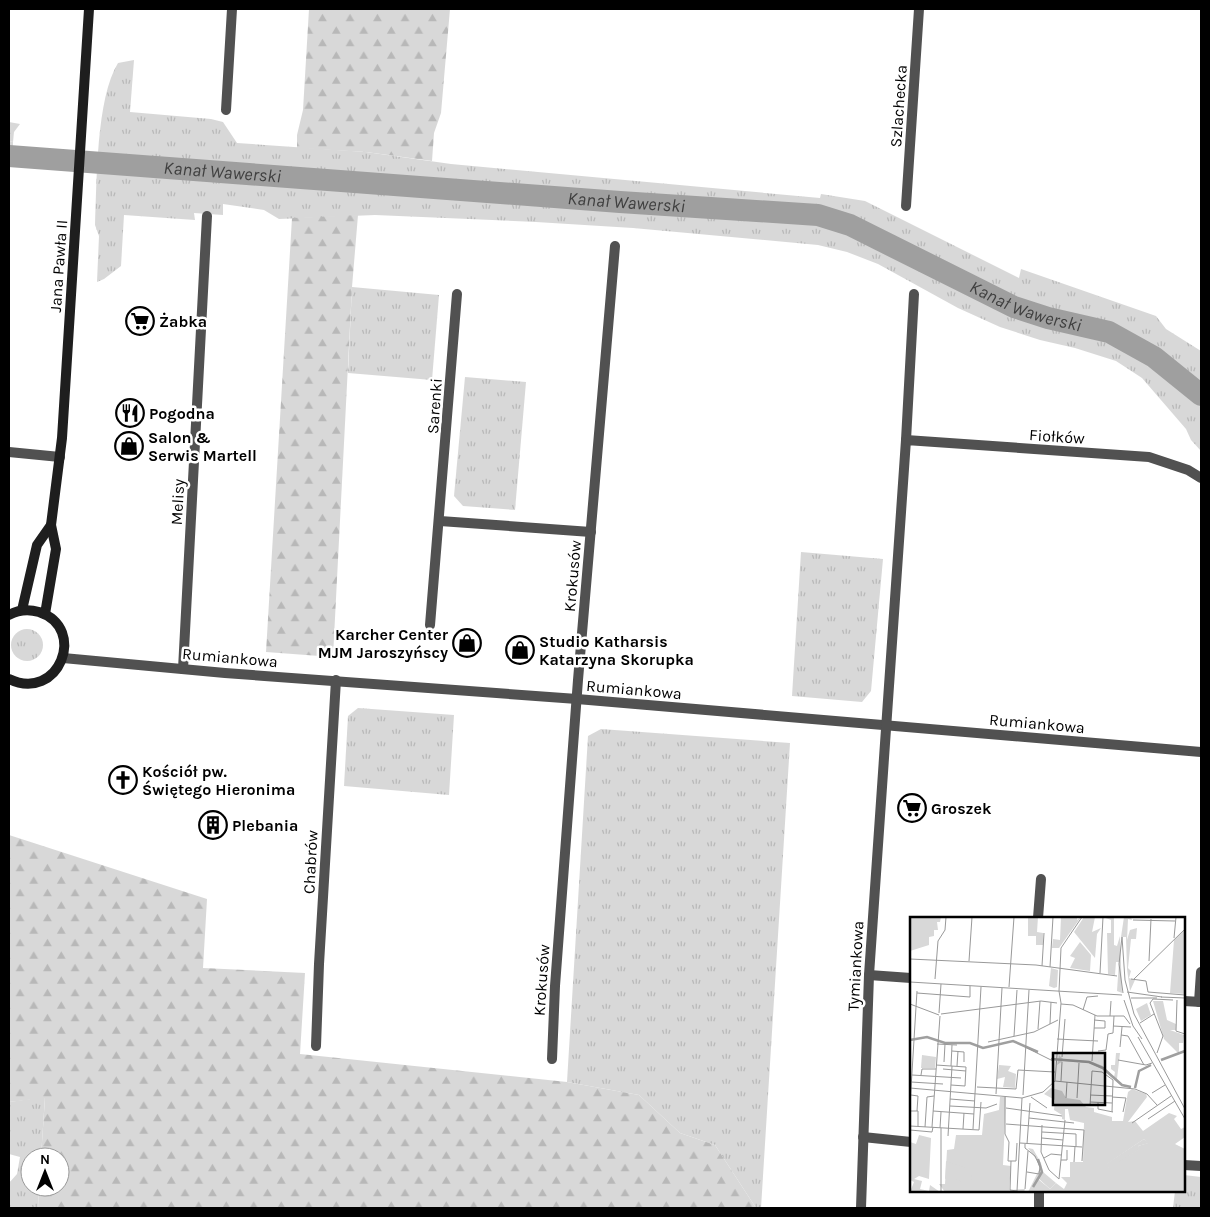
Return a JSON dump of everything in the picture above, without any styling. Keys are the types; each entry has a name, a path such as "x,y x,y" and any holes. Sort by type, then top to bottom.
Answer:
{"street":[{"name":"Jana Pawła II","path":"45,614 56,549 51,525 60,457 89,9"},
{"path":"226,110 232,9"},
{"name":"Szlachecka","path":"906,206 919,9"},
{"name":"Melisy","path":"183,669 207,216"},
{"name":"Krokusów","path":"552,1059 555,986 577,699 615,246"},
{"name":"Sarenki","path":"430,625 440,522 457,294"},
{"path":"887,725 914,294"},
{"name":"Fiołków","path":"906,440 1149,457 1188,470 1201,478"},
{"path":"9,452 60,457"},
{"path":"440,522 591,532"},
{"name":"Jana Pawła II","path":"22,610 37,545 51,525"},
{"path":"9,615 22,610 34,610 45,614 55,622 62,633 65,645 63,658 58,669 45,680 28,684 13,681 9,691"},
{"name":"Rumiankowa","path":"63,658 1201,752"},
{"name":"Chabrów","path":"316,1046 336,680"},
{"name":"Tymiankowa","path":"861,1208 869,975 887,725"},
{"path":"1038,917 1041,879"},
{"path":"1185,1001 1200,1002 1201,972"},
{"path":"869,975 910,978"},
{"path":"863,1138 910,1142"},
{"path":"1185,1165 1201,1166"},
{"path":"1038,1208 1040,1192"}],"green space":[{"path":"309,9 450,9 441,113 434,133 432,161 366,152 297,148 297,135 303,110"},
{"path":"134,60 130,112 211,119 223,122 237,143 366,152 451,164 820,198 821,194 865,201 1019,278 1021,269 1156,316 1166,329 1201,351 1201,451 1191,440 1186,429 1142,378 1116,361 1000,327 958,308 878,264 847,252 818,245 633,228 536,222 375,215 279,219 264,210 223,204 223,215 194,213 195,220 124,215 121,266 97,282 99,236 95,225 97,164 105,97 118,63"},
{"path":"9,122 20,124 14,132 13,142 9,141"},
{"path":"9,141 13,142 13,166 9,165"},
{"path":"358,215 352,287 333,657 266,652 292,218"},
{"path":"352,287 439,295 432,380 348,373"},
{"path":"465,377 526,382 515,510 463,506 454,496"},
{"path":"801,552 883,559 871,691 862,702 792,696"},
{"path":"27,629 33,630 38,634 42,639 42,651 38,656 33,660 27,661 21,660 16,656 12,651 11,645 12,639 16,634 21,630"},
{"path":"358,708 454,715 449,795 344,786 348,716"},
{"path":"601,729 790,743 761,1208 756,1208 715,1145 680,1133 639,1095 567,1082 588,736"},
{"path":"9,835 207,899 203,968 305,973 300,1054 567,1082 639,1095 680,1133 715,1145 756,1208 38,1208 39,1197 70,1197 70,1147 42,1147 45,1098 9,1102"},
{"path":"45,1097 42,1147 20,1147 20,1157 9,1154 9,1102"},
{"path":"20,1157 20,1197 39,1197 38,1208 9,1208 9,1183 17,1174"},
{"path":"1185,1175 1201,1177 1201,1208 1173,1208 1175,1192 1185,1192"}],"waterway":[{"name":"Kanał Wawerski","path":"9,156 818,215 850,225 1014,307 1048,318 1109,332 1154,357 1201,395"}],"place":[{"name":"Żabka","path":"140,321"},
{"name":"Pogodna","path":"130,413"},
{"name":"Salon & Serwis Martell","path":"129,446"},
{"name":"Karcher Center MJM Jaroszyńscy","path":"467,643"},
{"name":"Studio Katharsis Katarzyna Skorupka","path":"520,650"},
{"name":"Kościół pw. Świętego Hieronima","path":"123,780"},
{"name":"Groszek","path":"912,808"},
{"name":"Plebania","path":"213,825"}]}
